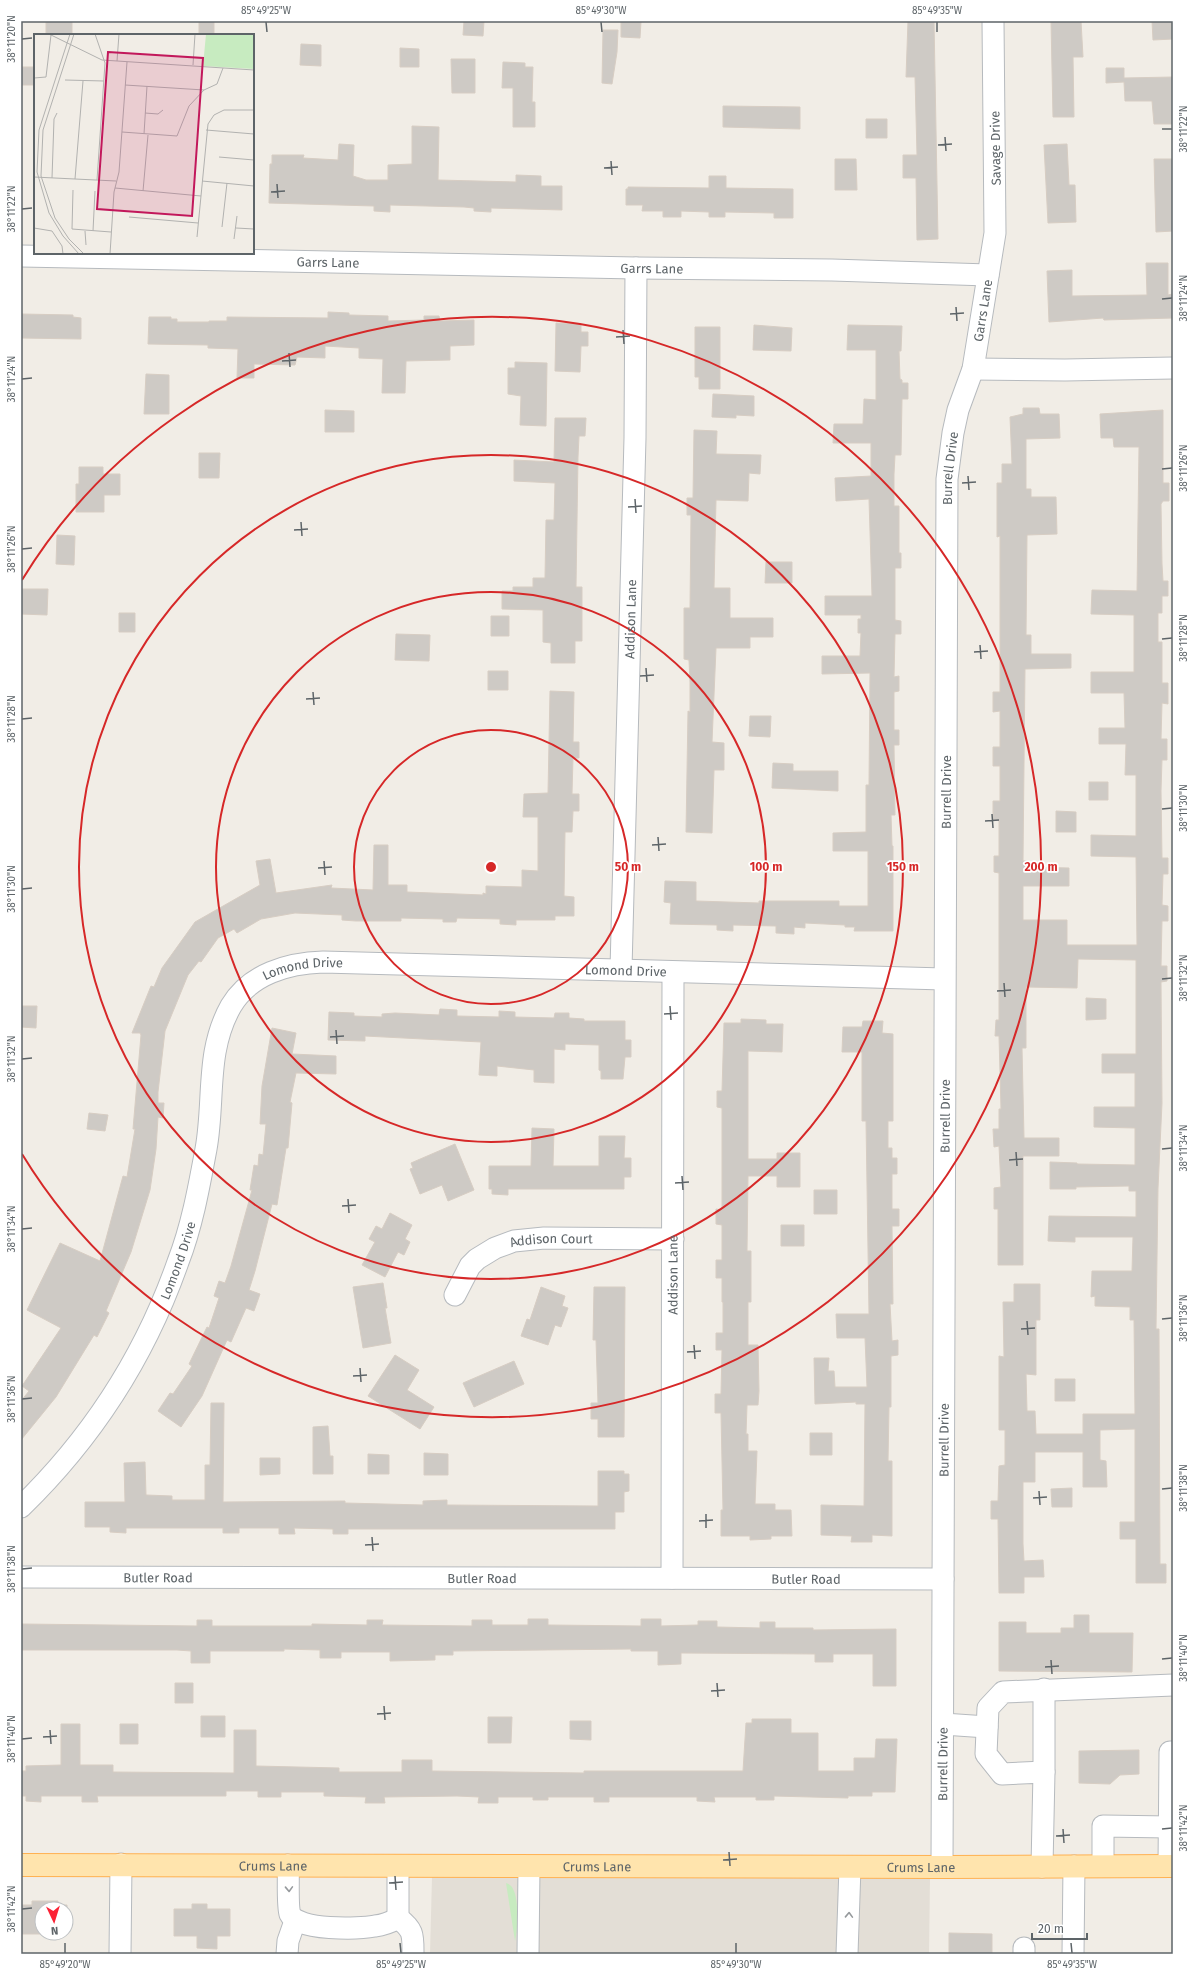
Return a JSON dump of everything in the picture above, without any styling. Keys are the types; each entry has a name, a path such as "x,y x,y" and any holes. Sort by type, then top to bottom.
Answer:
{"main road":[{"name":"Crums Lane","path":"21,1865 121,1864 850,1867 1171,1866"}],"street":[{"name":"Savage Drive","path":"988,275 995,233 992,21"},
{"name":"Garrs Lane","path":"21,256 636,268 832,270 988,275 973,369"},
{"name":"Addison Lane","path":"621,969 635,438 636,268"},
{"path":"973,369 1066,370 1173,368"},
{"name":"Burrell Drive","path":"942,1867 947,479 953,432 958,410 973,369"},
{"name":"Lomond Drive","path":"21,1507 50,1479 88,1432 114,1394 150,1332 179,1262 197,1200 207,1144 215,1045 220,1027 232,1005 242,992 269,973 285,966 302,963 621,969 673,973 944,979"},
{"name":"Addison Lane","path":"672,1578 673,973"},
{"name":"Addison Court","path":"455,1295 470,1266 477,1259 495,1248 514,1241 544,1238 672,1239"},
{"name":"Butler Road","path":"21,1577 943,1579"},
{"path":"1044,1772 1002,1774 986,1754 988,1708 1003,1692 1044,1689 1173,1685"},
{"path":"1042,1867 1044,1689"},
{"path":"943,1724 988,1727"},
{"path":"1171,1866 1170,1752 1173,1752"},
{"path":"1103,1866 1103,1826 1171,1815"},
{"path":"120,1954 121,1864"},
{"path":"287,1954 292,1917 288,1865"},
{"path":"398,1866 398,1918 411,1929 413,1936 413,1954"},
{"path":"528,1954 529,1866"},
{"path":"1073,1954 1074,1866"},
{"path":"847,1954 850,1867"},
{"path":"292,1917 316,1927 373,1927 387,1924 398,1918"}],"shaded area":[{"path":"432,1877 930,1878 929,1954 430,1954"}],"green space":[{"path":"506,1883 513,1888 516,1900 517,1930 515,1941"}],"building":[{"path":"46,21 72,21 72,34 46,34"},
{"path":"199,21 214,21 214,34 199,34"},
{"path":"464,21 484,21 483,36 463,35"},
{"path":"621,21 641,21 640,38 621,37"},
{"path":"908,21 934,21 938,239 917,240 916,178 903,178 903,155 917,155 915,77 906,77"},
{"path":"1051,21 1081,21 1083,57 1073,57 1074,117 1053,117"},
{"path":"1152,21 1172,21 1173,39 1153,40"},
{"path":"603,30 618,30 617,52 612,84 602,83"},
{"path":"301,44 321,45 321,66 300,65"},
{"path":"400,48 419,49 419,67 400,67"},
{"path":"451,59 475,59 475,93 452,93"},
{"path":"503,62 525,63 525,67 533,67 532,102 535,102 535,127 513,127 513,88 502,88"},
{"path":"21,67 34,67 34,85 21,85"},
{"path":"1106,68 1124,68 1124,78 1173,77 1173,124 1154,124 1152,101 1125,101 1124,82 1106,83"},
{"path":"723,106 800,107 800,129 723,127"},
{"path":"866,119 887,119 887,138 866,138"},
{"path":"412,126 439,127 438,180 516,182 516,175 541,176 541,186 562,186 562,210 491,208 491,212 474,211 474,208 464,207 390,205 390,212 374,211 374,206 269,203 270,164 272,164 272,155 304,155 303,158 338,160 339,144 354,145 353,176 366,180 388,180 388,165 412,164"},
{"path":"1067,144 1069,185 1075,185 1076,222 1048,223 1044,145"},
{"path":"835,159 856,159 857,190 835,190"},
{"path":"1154,159 1173,159 1173,231 1156,232"},
{"path":"709,176 726,176 726,188 793,189 793,218 774,218 774,213 725,212 725,217 709,217 709,212 681,211 681,217 663,217 663,211 642,211 643,205 626,205 626,189 628,189 628,187 709,188"},
{"path":"1146,263 1168,263 1168,295 1173,294 1173,318 1104,320 1103,318 1049,322 1047,271 1072,270 1072,296 1147,295"},
{"path":"328,312 349,313 349,315 388,316 388,321 424,320 424,316 439,316 440,321 474,320 474,345 450,346 450,360 406,361 405,393 382,393 383,359 359,358 359,348 325,346 325,358 297,357 295,365 254,364 254,378 237,378 238,349 208,348 208,345 148,344 149,317 171,317 171,319 177,319 177,322 209,322 227,321 227,317 328,318"},
{"path":"21,314 73,315 73,317 81,318 81,339 21,338"},
{"path":"556,323 581,324 581,332 588,332 588,346 581,346 580,372 555,371"},
{"path":"754,325 792,328 791,351 753,350"},
{"path":"848,325 902,326 901,351 899,351 900,379 902,380 902,383 908,383 908,399 902,399 901,455 895,455 894,474 894,506 899,506 899,553 901,553 901,568 895,568 895,620 901,621 901,634 895,634 894,677 899,676 899,691 894,692 894,730 899,730 899,745 894,745 895,815 891,815 893,846 893,931 854,931 855,927 845,927 845,925 805,923 805,928 794,927 794,934 776,933 776,926 733,925 733,931 717,930 717,925 670,924 671,903 664,902 665,881 696,882 696,901 759,903 759,901 839,901 839,906 868,906 868,851 833,851 833,833 866,832 866,785 869,785 870,673 822,674 822,656 860,656 861,633 858,633 858,619 861,619 861,615 825,615 825,596 872,596 869,499 836,501 835,478 871,476 871,443 833,443 834,424 863,424 864,399 876,400 876,350 847,350"},
{"path":"695,327 720,327 720,389 699,389 699,377 695,377"},
{"path":"515,362 547,363 546,426 520,425 521,396 508,394 508,368 515,368"},
{"path":"146,374 169,375 169,414 144,414"},
{"path":"713,394 754,396 754,416 736,415 736,418 712,417"},
{"path":"1023,408 1039,408 1040,414 1059,414 1060,438 1026,439 1026,489 1031,489 1031,497 1056,497 1057,534 1027,535 1026,635 1031,635 1031,654 1071,654 1071,668 1025,669 1023,861 1028,861 1028,867 1069,868 1069,886 1023,886 1023,920 1067,920 1067,945 1137,945 1136,857 1091,856 1091,835 1136,836 1136,775 1125,775 1126,744 1099,744 1099,728 1125,728 1124,693 1091,693 1091,672 1134,672 1134,615 1091,614 1092,590 1137,591 1139,447 1114,447 1113,438 1101,438 1100,414 1163,410 1163,483 1169,483 1169,501 1163,501 1161,504 1162,564 1163,581 1168,581 1168,596 1162,596 1162,613 1158,613 1158,642 1162,642 1162,683 1168,683 1168,704 1162,703 1161,739 1167,739 1167,760 1162,760 1161,791 1162,858 1168,858 1168,874 1163,874 1162,905 1168,906 1168,921 1162,921 1161,966 1167,966 1167,981 1161,982 1162,1103 1158,1188 1156,1329 1159,1329 1160,1564 1166,1564 1166,1583 1136,1583 1136,1539 1120,1539 1120,1522 1135,1522 1135,1429 1100,1430 1100,1460 1106,1461 1107,1487 1083,1487 1083,1452 1035,1452 1035,1482 1023,1482 1024,1561 1043,1560 1044,1577 1024,1577 1024,1593 999,1593 998,1519 991,1519 991,1501 998,1501 999,1466 1005,1465 1005,1430 999,1430 999,1356 1004,1357 1003,1302 1014,1302 1014,1284 1040,1284 1040,1320 1036,1320 1036,1375 1026,1374 1027,1411 1035,1411 1036,1434 1083,1434 1083,1414 1135,1414 1134,1320 1130,1320 1130,1307 1095,1306 1095,1296 1091,1297 1092,1271 1132,1271 1133,1237 1075,1237 1075,1242 1048,1241 1049,1216 1136,1217 1136,1191 1129,1191 1129,1186 1050,1189 1050,1162 1135,1165 1135,1128 1094,1127 1094,1107 1135,1107 1135,1073 1102,1073 1102,1054 1136,1054 1136,960 1078,959 1077,988 1026,987 1026,1048 1022,1048 1024,1138 1059,1138 1059,1156 1023,1156 1023,1265 998,1265 998,1209 994,1209 994,1188 1001,1187 999,1146 994,1147 993,1129 999,1129 999,1109 1001,1109 999,1036 995,1036 996,1020 999,1020 999,873 994,872 994,856 999,856 999,820 993,820 993,801 1000,801 1000,766 993,766 993,747 1000,747 1000,711 993,712 993,692 1000,692 1000,536 997,537 997,483 1002,483 1002,464 1012,464 1010,417 1023,414"},
{"path":"325,410 354,411 354,432 325,432"},
{"path":"555,418 586,418 585,436 579,436 578,457 576,587 582,587 582,641 575,641 575,663 551,663 551,643 543,642 543,610 502,609 502,591 513,591 513,587 533,587 533,578 545,578 546,520 554,520 555,483 514,481 514,460 554,462"},
{"path":"694,430 717,431 716,454 761,455 760,474 749,473 748,501 716,500 714,588 730,588 730,618 773,618 773,637 750,637 750,648 716,648 712,742 724,743 724,770 714,770 712,833 686,832 688,711 690,712 690,682 689,660 684,659 684,608 690,608 691,515 687,515 687,498 693,498"},
{"path":"199,453 220,453 219,478 199,478"},
{"path":"79,467 103,467 103,474 120,474 120,495 104,495 104,512 76,512 76,484 79,484"},
{"path":"57,535 75,536 74,565 56,564"},
{"path":"766,562 792,562 792,583 765,583"},
{"path":"21,589 48,589 47,615 21,614"},
{"path":"119,613 135,613 135,632 119,632"},
{"path":"491,616 509,616 509,636 491,636"},
{"path":"396,634 430,635 429,661 395,660"},
{"path":"488,671 508,671 508,690 488,690"},
{"path":"550,691 574,692 573,742 579,742 579,758 573,758 572,794 579,794 579,811 573,811 572,832 565,832 564,896 574,897 574,916 555,916 555,920 516,920 516,925 500,924 500,919 457,918 456,922 443,922 443,919 401,918 401,921 356,921 342,920 342,915 295,913 261,919 237,933 234,929 218,938 201,962 199,961 188,975 165,1031 158,1092 158,1103 164,1103 163,1118 158,1117 156,1149 150,1190 131,1252 106,1311 109,1313 97,1337 94,1335 56,1397 21,1440 21,1401 29,1391 22,1386 61,1328 27,1310 60,1243 100,1261 123,1176 127,1177 135,1129 133,1129 141,1035 140,1033 132,1033 151,986 154,987 162,968 195,922 260,885 256,861 270,859 276,893 332,885 331,888 373,890 374,845 388,845 388,885 407,885 407,892 483,895 483,893 486,894 486,886 522,887 522,870 538,871 538,817 523,817 524,794 548,793"},
{"path":"750,716 771,716 770,737 749,736"},
{"path":"773,763 793,764 793,771 838,771 838,791 772,788"},
{"path":"1089,782 1108,782 1108,800 1089,800"},
{"path":"1056,811 1076,812 1076,832 1056,832"},
{"path":"1086,998 1106,999 1106,1019 1086,1020"},
{"path":"21,1006 37,1006 36,1028 21,1027"},
{"path":"440,1009 457,1010 457,1016 499,1017 499,1011 515,1012 515,1017 554,1018 555,1013 569,1013 569,1018 584,1019 584,1021 625,1021 625,1040 631,1040 631,1057 625,1057 623,1079 601,1079 601,1071 599,1070 599,1045 565,1044 565,1050 554,1049 554,1083 534,1082 534,1070 497,1066 497,1076 479,1075 481,1042 365,1036 365,1041 328,1040 329,1012 354,1013 354,1016 382,1017 382,1014 395,1013 439,1015"},
{"path":"741,1019 766,1020 766,1024 783,1024 782,1052 748,1051 748,1159 777,1159 777,1153 800,1153 800,1187 777,1187 777,1176 748,1176 747,1251 751,1251 751,1302 748,1302 748,1345 758,1345 759,1391 758,1405 747,1405 746,1434 748,1434 748,1451 757,1451 755,1504 775,1504 775,1510 791,1510 792,1536 771,1536 771,1539 750,1540 750,1536 721,1536 721,1510 723,1510 721,1413 715,1413 715,1394 721,1394 722,1350 716,1350 716,1333 723,1333 722,1278 716,1278 716,1260 722,1260 722,1225 716,1224 716,1209 722,1210 722,1108 717,1107 717,1091 722,1091 724,1023 741,1023"},
{"path":"863,1021 883,1021 882,1033 893,1034 893,1121 888,1121 888,1148 892,1148 892,1158 897,1158 897,1174 892,1174 892,1209 899,1209 899,1226 892,1226 893,1304 890,1304 892,1341 898,1340 898,1355 891,1356 891,1407 889,1407 888,1461 892,1461 892,1536 872,1535 872,1542 851,1542 852,1536 821,1535 821,1505 864,1506 865,1404 856,1404 856,1402 815,1404 814,1358 829,1358 828,1371 834,1371 835,1387 867,1387 865,1338 837,1338 836,1314 869,1314 866,1121 862,1121 862,1052 842,1052 843,1027 862,1027"},
{"path":"272,1028 296,1033 292,1054 336,1056 336,1074 296,1073 290,1102 292,1103 288,1148 286,1148 277,1205 272,1204 249,1290 260,1294 254,1311 246,1308 231,1342 227,1340 202,1396 181,1427 158,1411 170,1393 173,1394 192,1366 189,1364 207,1327 209,1328 219,1298 214,1296 219,1281 225,1283 231,1266 252,1190 250,1190 254,1165 258,1166 259,1154 263,1155 266,1124 260,1124 262,1086"},
{"path":"89,1113 108,1115 105,1131 87,1129"},
{"path":"532,1128 554,1129 553,1166 599,1166 599,1136 625,1136 624,1158 631,1158 631,1177 624,1177 624,1189 508,1189 508,1195 492,1194 492,1189 489,1189 489,1166 531,1166"},
{"path":"455,1144 474,1190 448,1201 442,1185 420,1194 410,1169 413,1168 411,1163"},
{"path":"814,1190 837,1190 837,1214 814,1214"},
{"path":"390,1213 412,1225 405,1239 410,1242 404,1255 398,1252 385,1277 362,1265 375,1242 369,1239 376,1226 382,1229"},
{"path":"781,1225 804,1225 804,1246 781,1246"},
{"path":"383,1283 387,1308 385,1308 391,1343 363,1348 353,1287"},
{"path":"541,1287 565,1296 562,1306 568,1308 561,1327 555,1325 548,1345 521,1336 527,1319 530,1320"},
{"path":"594,1287 625,1287 624,1437 598,1437 598,1419 591,1419 591,1403 598,1403 596,1340 593,1340"},
{"path":"395,1355 419,1370 407,1390 434,1407 420,1429 368,1396"},
{"path":"514,1361 524,1384 474,1407 463,1383"},
{"path":"1055,1379 1075,1379 1075,1401 1055,1401"},
{"path":"211,1403 224,1403 223,1502 345,1501 345,1503 423,1505 423,1501 447,1500 447,1505 598,1506 598,1471 624,1471 624,1474 629,1474 629,1491 624,1492 624,1512 615,1512 615,1529 348,1529 348,1534 333,1534 333,1529 294,1528 295,1534 279,1534 279,1528 239,1528 239,1533 223,1533 223,1528 126,1528 126,1533 110,1532 110,1527 85,1527 85,1502 125,1502 124,1463 145,1462 146,1495 172,1496 172,1500 205,1500 205,1465 210,1465"},
{"path":"328,1426 330,1456 333,1456 333,1474 313,1474 313,1427"},
{"path":"810,1433 832,1433 832,1455 810,1455"},
{"path":"424,1453 448,1454 448,1475 424,1475"},
{"path":"368,1454 389,1455 389,1474 368,1474"},
{"path":"260,1458 280,1458 280,1474 260,1475"},
{"path":"1072,1488 1072,1507 1052,1507 1051,1489"},
{"path":"1074,1615 1089,1615 1089,1633 1133,1633 1132,1672 999,1671 999,1622 1026,1622 1026,1633 1061,1633 1061,1628 1074,1628"},
{"path":"528,1619 548,1619 548,1625 641,1626 641,1619 661,1619 661,1626 698,1625 698,1621 717,1621 717,1627 760,1628 760,1622 775,1622 775,1628 813,1628 813,1630 896,1629 896,1686 873,1686 873,1654 833,1654 833,1662 815,1662 815,1654 681,1653 681,1664 658,1665 658,1651 631,1651 631,1649 453,1651 453,1655 435,1655 435,1660 390,1661 390,1652 341,1652 341,1658 320,1658 320,1650 284,1649 284,1651 210,1651 210,1663 191,1663 191,1651 21,1650 21,1624 197,1626 197,1620 212,1620 212,1626 312,1626 312,1624 367,1625 367,1620 383,1620 382,1625 472,1626 472,1620 492,1620 492,1625 528,1625"},
{"path":"175,1683 193,1683 193,1703 175,1703"},
{"path":"201,1716 225,1716 225,1737 201,1737"},
{"path":"488,1717 512,1717 511,1743 488,1743"},
{"path":"752,1719 791,1719 791,1733 818,1733 818,1771 854,1771 854,1758 875,1758 876,1739 897,1739 895,1792 872,1792 872,1796 848,1796 848,1798 774,1796 774,1800 756,1800 756,1797 714,1797 715,1802 697,1801 697,1797 609,1797 609,1802 594,1802 594,1797 548,1797 548,1800 533,1800 533,1797 498,1797 498,1803 478,1803 479,1797 457,1796 384,1797 385,1803 365,1803 366,1797 324,1796 324,1792 281,1792 281,1797 258,1797 258,1791 226,1791 226,1796 97,1796 98,1802 82,1802 82,1796 41,1796 41,1802 26,1801 26,1796 21,1796 21,1771 26,1771 26,1766 61,1765 61,1724 80,1724 80,1765 113,1765 113,1772 234,1773 234,1730 256,1730 256,1766 339,1768 339,1772 402,1772 402,1760 432,1760 432,1771 584,1773 584,1771 743,1771 746,1723 752,1723"},
{"path":"570,1721 591,1721 591,1740 570,1739"},
{"path":"120,1724 138,1724 138,1744 120,1744"},
{"path":"1139,1750 1139,1774 1120,1775 1110,1784 1079,1783 1079,1751"},
{"path":"32,1901 34,1901 34,1934 21,1934 21,1905 32,1905"},
{"path":"192,1904 207,1904 207,1909 230,1909 230,1936 217,1936 217,1949 197,1948 197,1936 174,1936 174,1909 192,1909"},
{"path":"949,1933 992,1934 992,1954 949,1954"}]}
